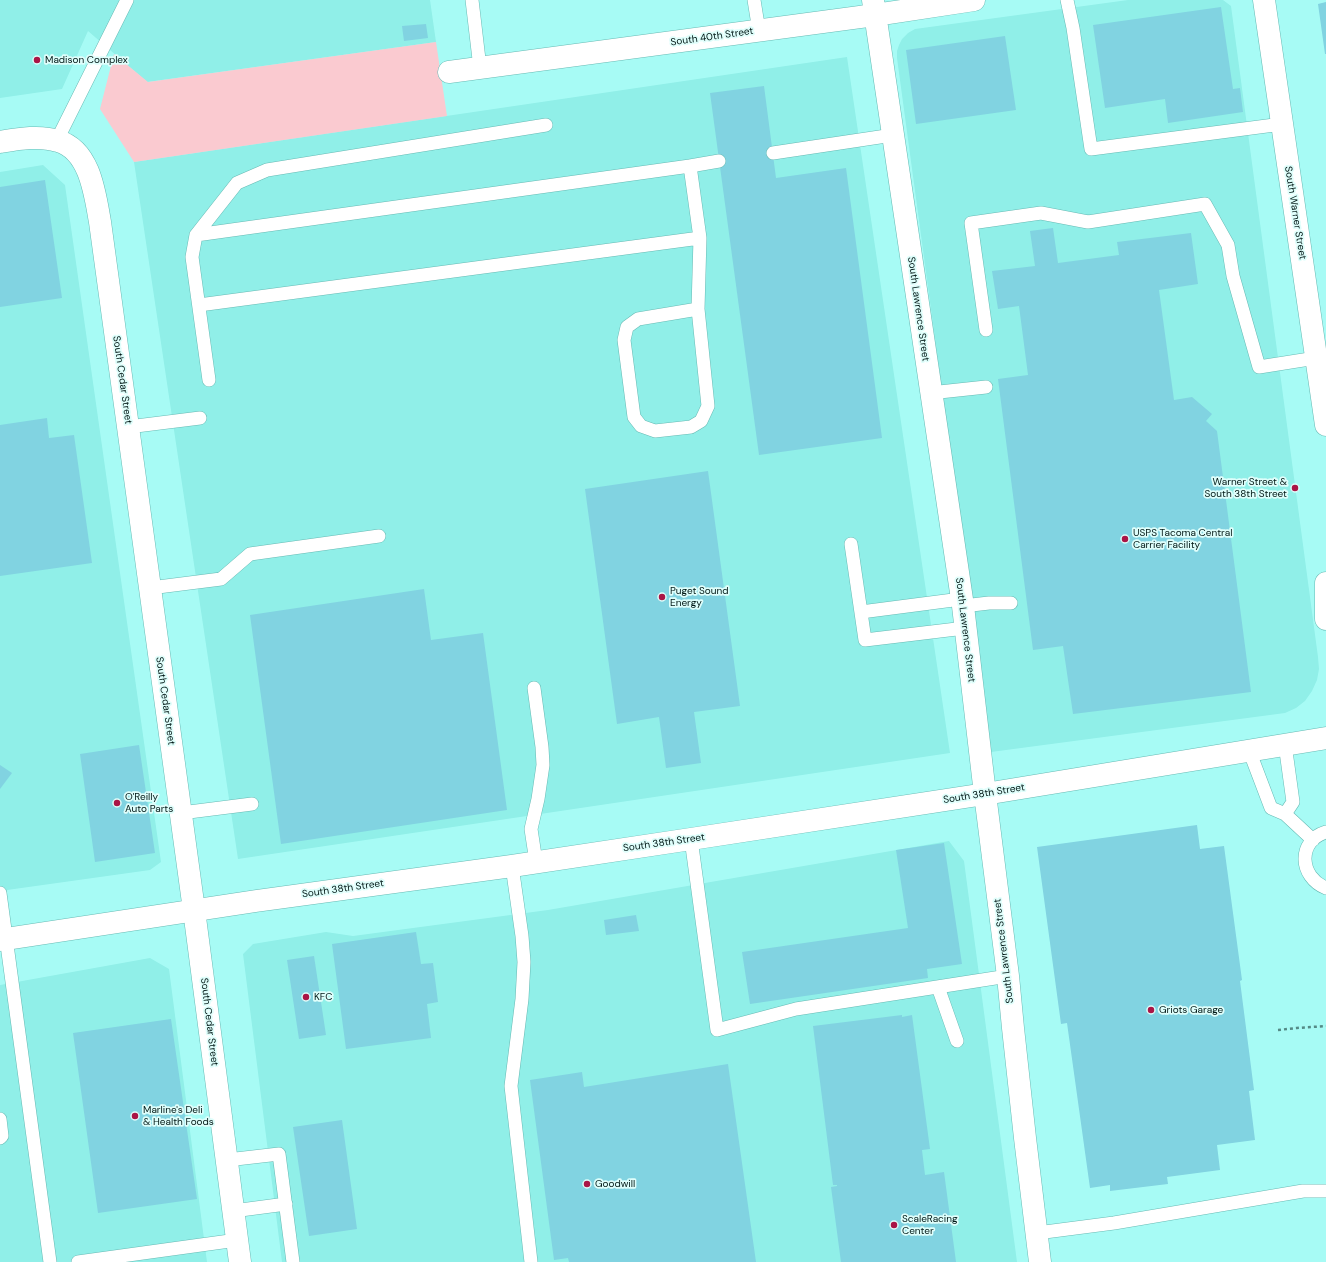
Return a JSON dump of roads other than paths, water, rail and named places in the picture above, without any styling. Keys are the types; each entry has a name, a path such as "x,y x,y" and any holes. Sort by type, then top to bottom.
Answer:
{"street":[{"name":"South 40th Street","path":"449,72 759,31 874,8 974,0"},
{"name":"South Warner Street","path":"1264,0 1320,367 1326,425"},
{"name":"South Lawrence Street","path":"874,8 962,602 984,794 1008,976 1012,1028 1040,1262"},
{"path":"0,142 24,139 64,144"},
{"name":"South Cedar Street","path":"64,144 86,167 90,174 100,222 181,813 240,1262"},
{"path":"1326,583 1326,619"},
{"name":"South 38th Street","path":"3,940 194,910 691,840 1326,738"}],"lane":[{"path":"64,144 126,0"},
{"path":"472,0 480,68"},
{"path":"754,0 759,31"},
{"path":"1067,0 1073,28 1091,149 1282,124"},
{"path":"210,380 192,256 196,236 237,183 267,170 546,124"},
{"path":"773,153 893,135"},
{"path":"196,236 719,161"},
{"path":"690,166 700,238 698,309 708,406 701,421 691,427 655,431 641,426 634,417 624,340 627,327 638,319 698,309"},
{"path":"986,330 971,223 1041,213 1088,222 1205,204 1228,245 1232,276 1259,367 1320,367"},
{"path":"199,306 700,238"},
{"path":"930,393 986,387"},
{"path":"128,427 200,418"},
{"path":"150,588 221,579 250,554 379,536"},
{"path":"851,544 865,640 965,628"},
{"path":"861,612 962,602 1011,603"},
{"path":"534,688 543,765 538,799 531,829 536,862"},
{"path":"1284,814 1293,802 1285,744"},
{"path":"1249,750 1271,808 1284,814 1313,840"},
{"path":"181,813 252,804"},
{"path":"1326,832 1313,840 1307,849 1305,858 1306,869 1311,878 1318,885 1326,888"},
{"path":"691,840 717,1030 796,1009 1008,976"},
{"path":"512,866 522,936 524,962 522,999 511,1086 531,1262"},
{"path":"0,893 3,940 50,1262"},
{"path":"938,987 957,1041"},
{"path":"0,1119 2,1136 0,1138"},
{"path":"227,1160 279,1154 293,1262"},
{"path":"1037,1233 1303,1191 1326,1191"},
{"path":"233,1211 286,1204"},
{"path":"78,1262 237,1240"}],"place":[{"name":"Madison Complex","path":"37,60"},
{"name":"Warner Street & South 38th Street","path":"1295,488"},
{"name":"USPS Tacoma Central Carrier Facility","path":"1125,539"},
{"name":"Puget Sound Energy","path":"662,597"},
{"name":"O'Reilly Auto Parts","path":"117,803"},
{"name":"KFC","path":"306,997"},
{"name":"Griots Garage","path":"1151,1010"},
{"name":"Marline's Deli & Health Foods","path":"135,1116"},
{"name":"Goodwill","path":"587,1184"},
{"name":"ScaleRacing Center","path":"894,1225"}]}
